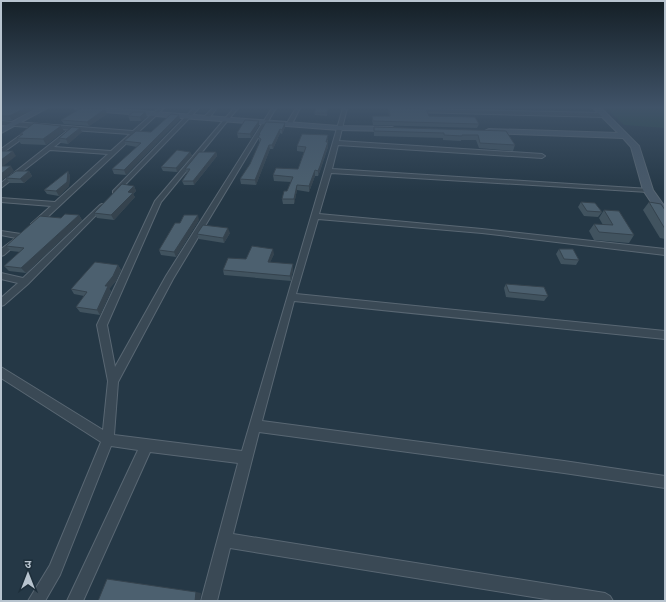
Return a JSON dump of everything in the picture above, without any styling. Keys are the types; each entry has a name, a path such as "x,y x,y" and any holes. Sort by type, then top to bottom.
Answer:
{"street":[{"path":"1,152 22,136"},
{"path":"1,186 64,136"},
{"path":"1,253 58,204 132,136"},
{"path":"1,303 25,282 75,233 170,136"},
{"path":"36,601 54,570 108,440 113,382 102,325 158,201 213,136"},
{"path":"113,382 168,278 257,136"},
{"path":"209,601 246,458 338,136"},
{"path":"625,136 634,146 648,190 665,215"},
{"path":"336,143 542,156"},
{"path":"50,148 114,153"},
{"path":"328,171 648,190"},
{"path":"1,200 58,204"},
{"path":"314,216 482,231 665,252"},
{"path":"1,234 26,231"},
{"path":"1,276 25,282"},
{"path":"291,297 665,335"},
{"path":"1,372 108,440 246,458"},
{"path":"255,426 665,482"},
{"path":"75,601 147,445"},
{"path":"225,540 605,601"}],"building":[{"path":"20,136 47,136 43,139 17,138"},
{"path":"61,136 70,136 66,139 59,138"},
{"path":"130,136 158,136 124,170 112,169 141,143 124,141"},
{"path":"276,136 272,145 269,145 255,180 240,179 250,164 261,139 258,137"},
{"path":"301,136 328,136 326,142 328,142 318,171 315,170 309,186 297,185 294,199 282,199 284,191 287,191 293,177 273,175 276,168 298,169 306,147 297,146"},
{"path":"478,136 509,136 515,145 480,143"},
{"path":"177,150 190,152 176,168 161,167"},
{"path":"1,151 13,151 1,160"},
{"path":"199,152 216,152 193,181 182,181 190,169 185,169"},
{"path":"1,166 11,166 1,174"},
{"path":"16,171 29,171 20,179 6,178"},
{"path":"68,171 67,182 56,191 44,190"},
{"path":"122,184 134,186 128,192 133,193 111,215 94,213"},
{"path":"581,202 595,203 602,212 587,211"},
{"path":"649,202 661,204 665,210 665,229"},
{"path":"604,210 619,211 634,235 599,232 594,224 613,225"},
{"path":"65,214 79,215 21,268 4,266 24,248 6,246 40,216 61,218"},
{"path":"184,215 198,215 174,252 159,250 175,223 180,223"},
{"path":"203,225 228,228 223,238 197,234"},
{"path":"252,246 273,249 268,262 293,264 290,276 223,270 228,258 246,259"},
{"path":"559,249 573,249 579,260 564,259"},
{"path":"95,262 118,265 113,276 105,286 108,286 97,310 76,307 87,292 71,289"},
{"path":"506,284 544,287 548,296 509,292"},
{"path":"107,579 196,592 195,601 98,601"}]}
